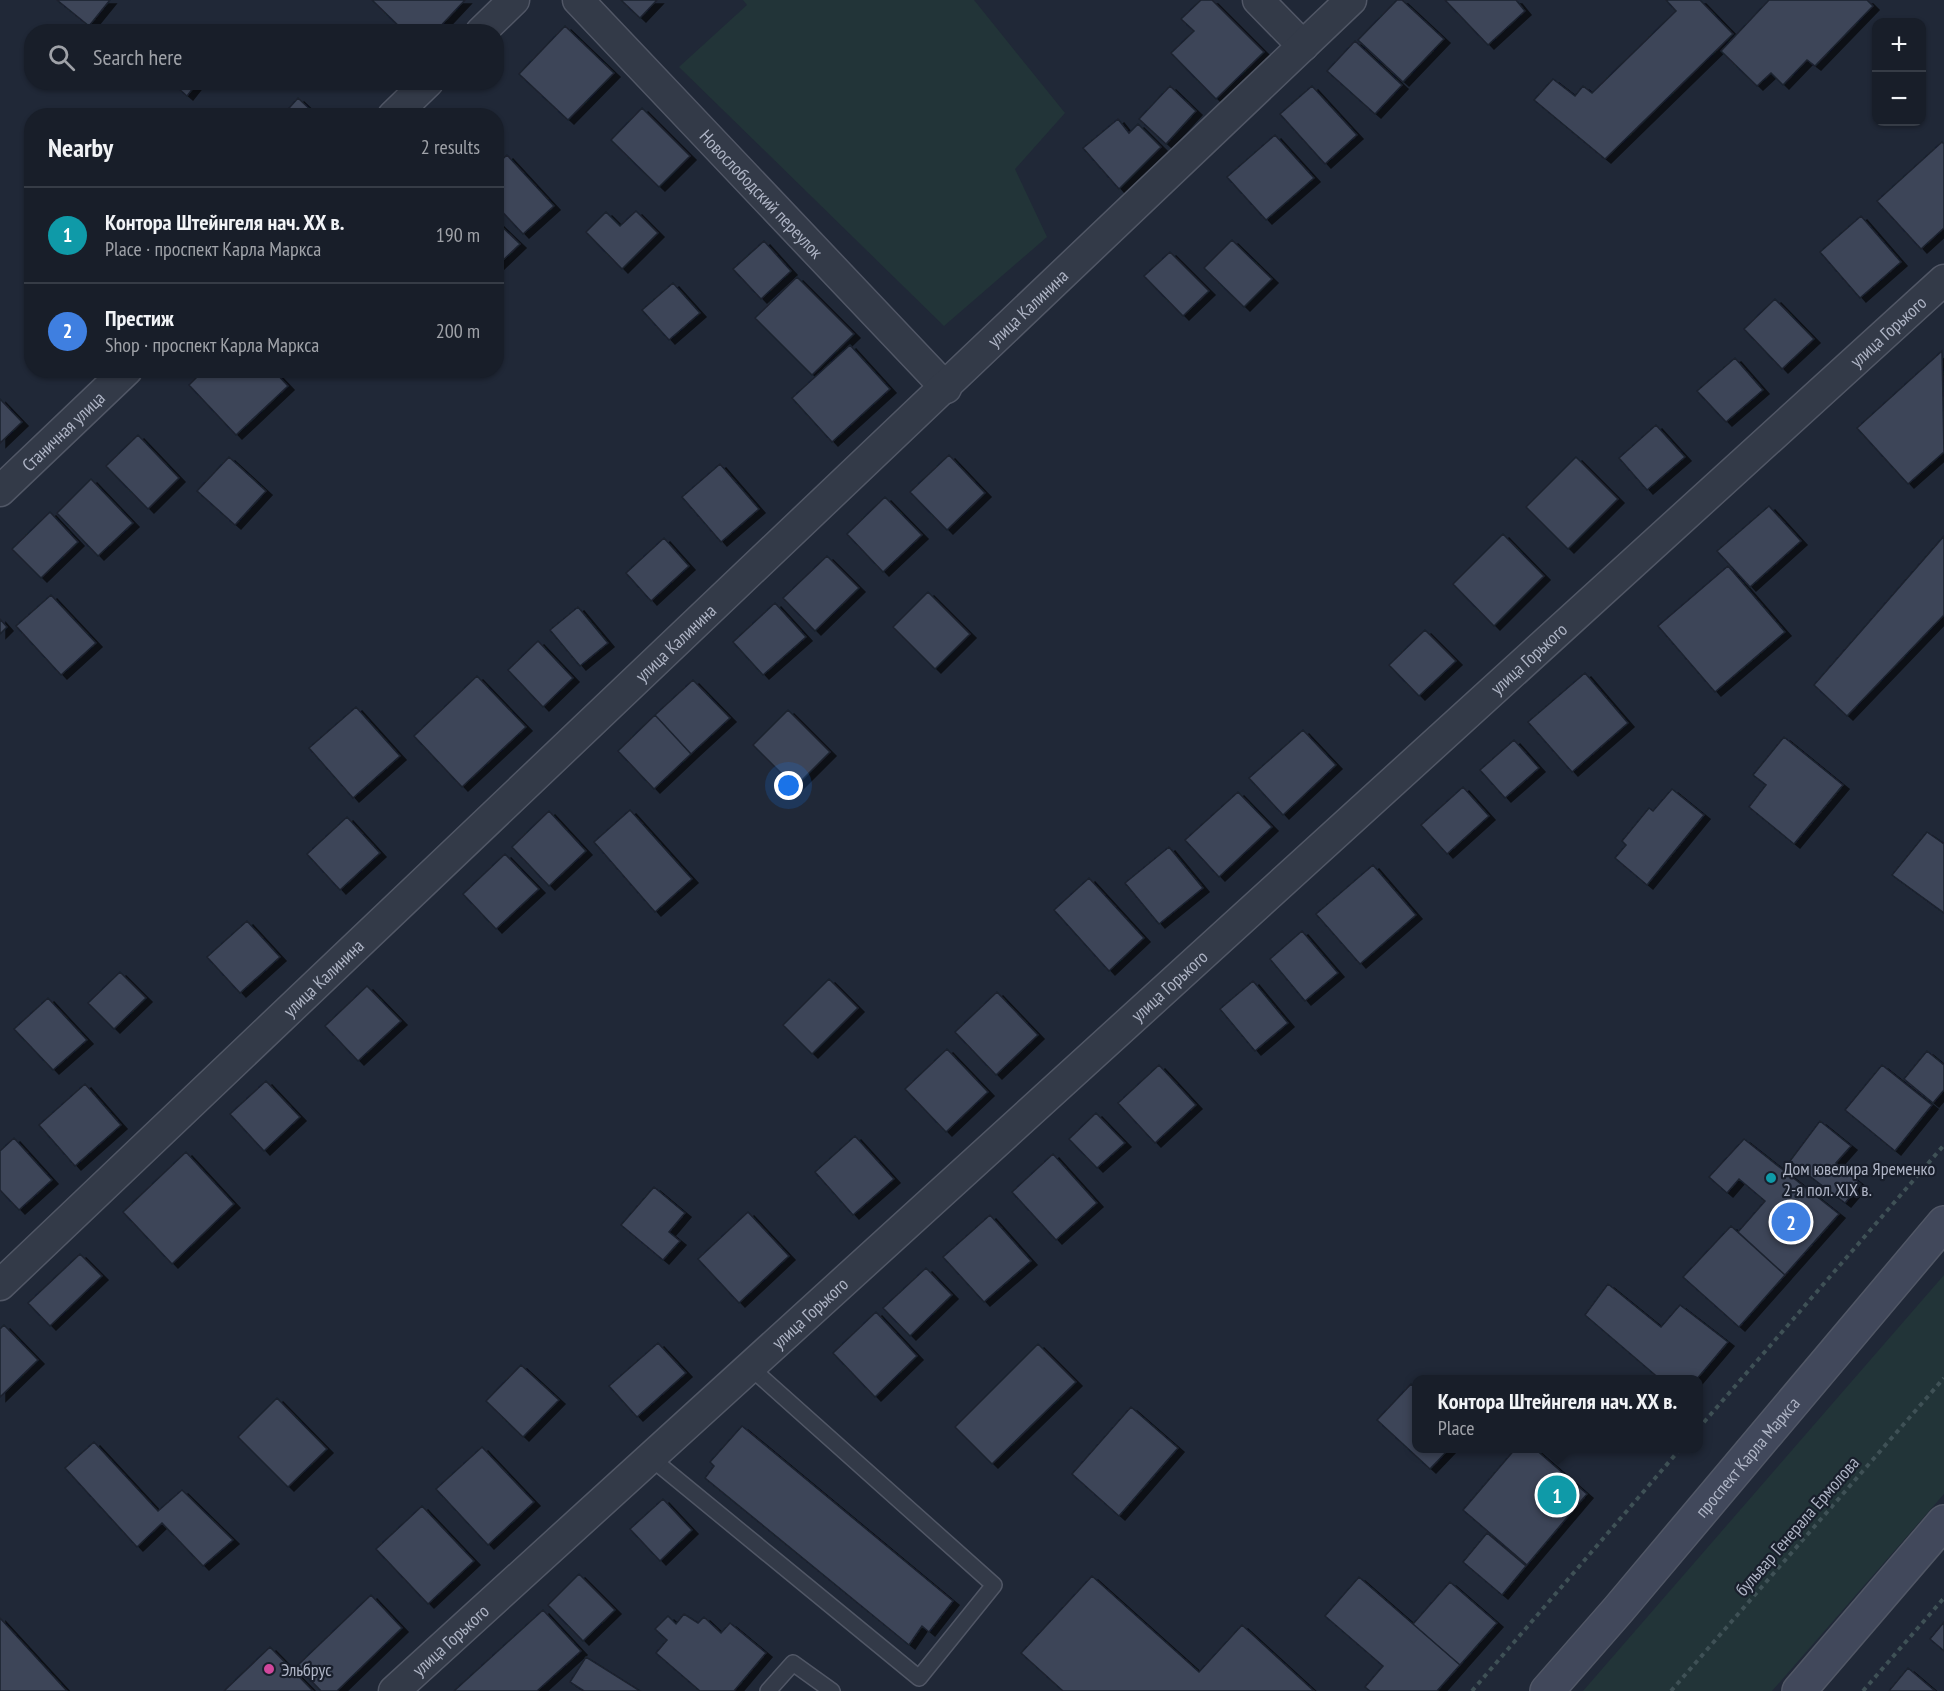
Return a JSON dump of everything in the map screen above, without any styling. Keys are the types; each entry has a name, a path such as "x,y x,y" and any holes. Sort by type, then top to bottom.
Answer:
{"main road":[{"name":"проспект Карла Маркса","path":"1547,1691 1618,1610 1944,1222"},
{"path":"1799,1691 1944,1522"}],"street":[{"path":"489,24 514,0"},
{"name":"Новослободский переулок","path":"578,0 946,388"},
{"path":"1258,0 1303,46"},
{"name":"улица Калинина","path":"0,1285 946,388 1351,0"},
{"path":"401,108 420,90"},
{"name":"улица Горького","path":"394,1691 1944,280"},
{"name":"Станичная улица","path":"0,491 119,378"}],"lane":[{"path":"651,1458 919,1678 994,1585 750,1367"},
{"path":"768,1691 793,1663 832,1691"}],"path":[{"path":"1703,1424 1944,1145"},
{"name":"бульвар Генерала Ермолова","path":"1671,1691 1944,1378"},
{"path":"1472,1691 1679,1453"},
{"path":"1863,1691 1944,1598"}],"shaded area":[{"path":"743,0 974,0 1065,113 1015,169 1047,237 944,326 679,67 747,5"},
{"path":"1944,1275 1944,1494 1772,1691 1583,1691"}],"building":[{"path":"57,0 110,0 91,24 87,24"},
{"path":"372,0 465,0 442,24 397,24"},
{"path":"621,0 657,0 640,18"},
{"path":"1201,0 1212,0 1264,52 1216,99 1171,53 1194,31 1181,19"},
{"path":"1397,0 1402,0 1444,39 1403,82 1358,40"},
{"path":"1445,0 1516,0 1525,11 1488,45"},
{"path":"1666,0 1700,0 1733,34 1605,159 1534,100 1553,79 1575,96 1583,86 1592,93 1676,11"},
{"path":"1769,0 1867,0 1873,6 1815,66 1807,60 1783,85 1771,73 1757,86 1721,51"},
{"path":"565,26 614,73 568,120 519,74"},
{"path":"1355,41 1402,85 1375,114 1327,71"},
{"path":"1170,86 1196,111 1166,144 1139,119"},
{"path":"1312,86 1357,135 1325,164 1280,114"},
{"path":"180,90 192,90 187,96"},
{"path":"298,98 309,108 289,108"},
{"path":"642,108 690,156 659,187 611,140"},
{"path":"1118,119 1129,133 1138,124 1161,147 1119,189 1083,148"},
{"path":"1275,135 1314,178 1266,220 1227,177"},
{"path":"1942,142 1944,144 1944,228 1921,249 1877,201"},
{"path":"507,155 554,206 523,234 504,214 504,158"},
{"path":"636,211 658,233 622,269 586,232 606,212 620,226"},
{"path":"1861,216 1901,262 1860,298 1820,252"},
{"path":"504,229 520,244 504,259"},
{"path":"1232,240 1272,279 1244,307 1204,268"},
{"path":"764,241 791,271 761,299 733,269"},
{"path":"1170,252 1209,291 1183,316 1144,276"},
{"path":"797,277 854,334 812,375 755,318"},
{"path":"673,283 700,313 669,340 642,310"},
{"path":"1775,299 1814,339 1782,369 1744,329"},
{"path":"850,345 890,389 832,442 792,398"},
{"path":"1942,351 1944,452 1908,484 1857,428"},
{"path":"1735,358 1763,390 1726,422 1697,391"},
{"path":"196,378 280,378 288,386 236,435 189,385"},
{"path":"0,399 22,422 0,443"},
{"path":"1656,425 1685,457 1647,490 1619,458"},
{"path":"138,435 179,478 148,509 106,466"},
{"path":"949,455 985,493 947,530 910,492"},
{"path":"229,457 266,491 235,525 197,491"},
{"path":"1576,457 1618,499 1568,549 1526,507"},
{"path":"720,464 759,509 721,542 682,497"},
{"path":"91,479 133,523 98,556 57,513"},
{"path":"885,497 922,535 883,572 847,534"},
{"path":"1769,506 1801,541 1750,587 1717,551"},
{"path":"50,512 78,542 41,578 12,549"},
{"path":"1503,534 1544,576 1494,626 1453,584"},
{"path":"1944,536 1944,615 1847,716 1814,685"},
{"path":"664,538 689,566 651,601 626,573"},
{"path":"827,556 859,588 815,631 783,598"},
{"path":"1728,566 1785,632 1715,692 1658,626"},
{"path":"928,592 970,634 935,669 893,627"},
{"path":"51,595 96,643 61,675 16,626"},
{"path":"775,603 806,637 763,675 733,642"},
{"path":"578,607 608,643 580,666 550,630"},
{"path":"0,619 7,627 0,634"},
{"path":"1425,630 1456,661 1419,696 1389,665"},
{"path":"538,641 573,678 543,707 508,670"},
{"path":"1585,673 1628,723 1572,772 1528,722"},
{"path":"477,676 526,727 462,787 414,736"},
{"path":"693,680 730,718 691,754 655,715"},
{"path":"356,707 400,756 353,798 309,748"},
{"path":"788,710 830,752 795,787 753,745"},
{"path":"655,715 691,754 654,789 618,751"},
{"path":"1303,730 1336,765 1283,815 1249,778"},
{"path":"1784,737 1843,785 1794,844 1749,807 1766,785 1753,775"},
{"path":"1514,740 1539,768 1505,798 1480,770"},
{"path":"1463,787 1489,816 1447,854 1421,825"},
{"path":"1672,789 1704,815 1647,885 1615,858 1626,845 1622,841 1649,808 1653,811"},
{"path":"1238,792 1272,827 1219,877 1185,840"},
{"path":"630,810 692,879 655,912 594,842"},
{"path":"549,811 586,851 549,886 512,847"},
{"path":"347,817 380,853 340,890 307,854"},
{"path":"1927,832 1944,844 1944,913 1892,875"},
{"path":"1169,847 1203,888 1159,924 1125,883"},
{"path":"505,854 539,889 496,929 463,894"},
{"path":"1373,865 1416,915 1360,964 1316,914"},
{"path":"1089,878 1144,938 1109,971 1054,910"},
{"path":"247,921 280,957 240,993 207,957"},
{"path":"1302,931 1338,973 1305,1001 1270,959"},
{"path":"120,972 146,998 114,1029 88,1003"},
{"path":"829,979 858,1008 812,1054 783,1025"},
{"path":"1253,981 1288,1023 1255,1051 1220,1009"},
{"path":"367,986 401,1021 358,1061 325,1026"},
{"path":"997,992 1038,1035 996,1075 955,1032"},
{"path":"48,998 87,1040 53,1070 14,1029"},
{"path":"947,1049 988,1092 946,1132 905,1089"},
{"path":"1927,1051 1944,1065 1944,1090 1933,1103 1904,1079"},
{"path":"1159,1065 1196,1105 1155,1143 1118,1103"},
{"path":"1882,1065 1932,1105 1895,1151 1845,1110"},
{"path":"266,1081 300,1117 264,1151 230,1114"},
{"path":"85,1084 121,1125 75,1166 39,1125"},
{"path":"1096,1113 1125,1143 1097,1168 1069,1139"},
{"path":"1820,1121 1851,1146 1836,1163 1861,1184 1845,1203 1790,1161"},
{"path":"855,1136 894,1179 853,1215 815,1172"},
{"path":"14,1138 52,1180 19,1210 0,1190 0,1151"},
{"path":"1744,1139 1839,1214 1785,1275 1738,1232 1765,1201 1739,1179 1727,1193 1709,1177"},
{"path":"186,1152 234,1204 172,1264 123,1212"},
{"path":"1053,1154 1097,1203 1056,1240 1012,1192"},
{"path":"654,1187 685,1213 669,1232 680,1241 663,1260 621,1225"},
{"path":"748,1212 789,1256 739,1303 698,1259"},
{"path":"990,1215 1031,1261 984,1302 943,1257"},
{"path":"1731,1226 1785,1275 1739,1327 1683,1277"},
{"path":"80,1254 102,1276 50,1326 28,1303"},
{"path":"926,1268 952,1295 910,1336 883,1308"},
{"path":"1608,1284 1661,1327 1680,1305 1728,1342 1700,1375 1655,1375 1585,1315"},
{"path":"876,1312 917,1356 875,1397 833,1353"},
{"path":"4,1325 38,1360 0,1397 0,1329"},
{"path":"658,1343 686,1373 637,1417 609,1386"},
{"path":"1038,1344 1076,1382 992,1464 955,1427"},
{"path":"521,1365 559,1400 523,1437 486,1401"},
{"path":"1411,1384 1412,1452 1377,1420"},
{"path":"277,1398 327,1449 288,1487 238,1437"},
{"path":"1131,1407 1178,1448 1119,1516 1072,1474"},
{"path":"742,1426 953,1601 929,1632 922,1626 909,1645 705,1478 714,1466 710,1462"},
{"path":"94,1442 158,1511 182,1490 233,1540 203,1566 162,1523 137,1547 65,1468"},
{"path":"482,1447 534,1502 488,1545 436,1489"},
{"path":"1413,1453 1445,1453 1430,1469"},
{"path":"1512,1453 1540,1453 1587,1494 1527,1565 1463,1510"},
{"path":"663,1499 692,1530 660,1561 630,1529"},
{"path":"422,1506 474,1561 428,1604 376,1549"},
{"path":"1487,1533 1526,1566 1502,1595 1463,1562"},
{"path":"579,1574 615,1610 583,1641 548,1605"},
{"path":"1092,1576 1199,1672 1242,1625 1314,1691 1063,1691 1021,1653"},
{"path":"1359,1577 1460,1665 1437,1691 1370,1691 1365,1687 1383,1666 1325,1616"},
{"path":"1450,1582 1497,1623 1460,1665 1413,1624"},
{"path":"371,1595 402,1628 337,1691 321,1691 297,1666"},
{"path":"543,1610 581,1651 537,1691 454,1691"},
{"path":"684,1614 698,1623 704,1617 721,1633 730,1623 766,1653 734,1691 700,1691 656,1653 667,1640 655,1629 668,1616 676,1624"},
{"path":"0,1618 67,1691 0,1691"},
{"path":"1944,1622 1944,1651 1930,1639"},
{"name":"Эльбрус","path":"270,1647 313,1691 224,1691"},
{"path":"586,1657 640,1691 584,1691 570,1682"},
{"path":"1908,1668 1935,1691 1889,1691"}],"place":[{"name":"Дом ювелира Яременко 2-я пол. XIX в.","path":"1771,1178"},
{"name":"Престиж","path":"1791,1222"},
{"name":"Контора Штейнгеля нач. ХХ в.","path":"1557,1495"},
{"name":"Эльбрус","path":"269,1669"}]}
